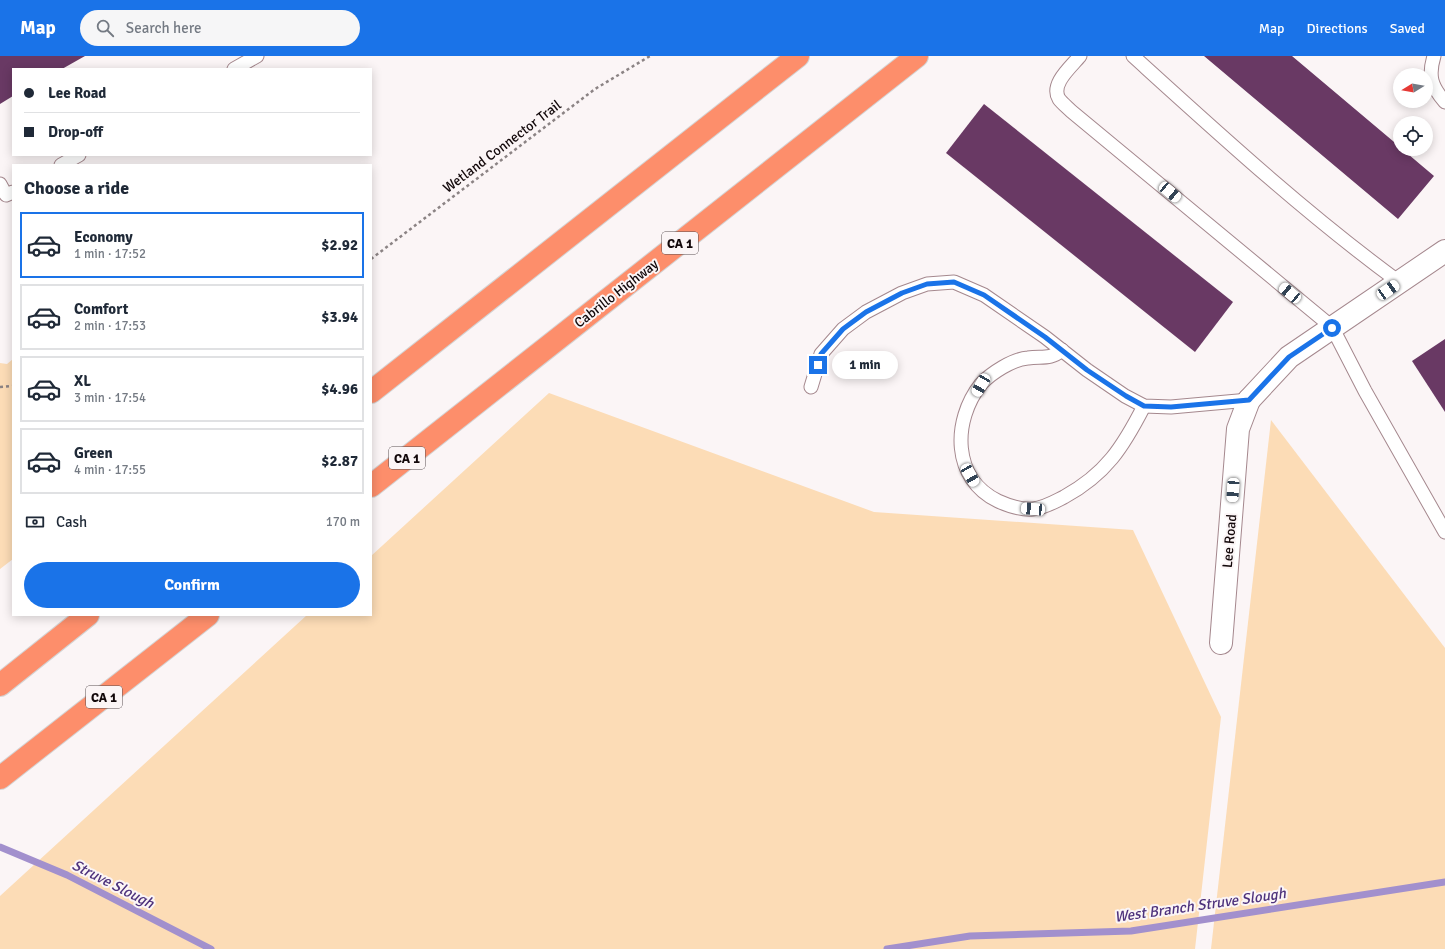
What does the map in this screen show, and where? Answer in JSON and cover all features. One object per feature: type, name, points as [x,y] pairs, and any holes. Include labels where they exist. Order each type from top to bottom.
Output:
[{"type":"highway","points":[[373,390],[798,56]]},
{"type":"highway","name":"Cabrillo Highway","points":[[372,485],[917,56]]},
{"type":"highway","points":[[0,685],[87,616]]},
{"type":"highway","name":"CA 1","points":[[0,778],[207,616]]},
{"type":"street","name":"Lee Road","points":[[1221,643],[1238,429],[1249,400],[1289,357],[1445,251]]},
{"type":"lane","points":[[236,68],[257,56]]},
{"type":"lane","points":[[1080,56],[1057,85],[1059,99],[1332,328],[1365,391],[1445,532]]},
{"type":"lane","points":[[1133,56],[1273,181],[1349,246],[1399,282]]},
{"type":"lane","points":[[1434,56],[1430,70],[1430,77],[1440,96],[1445,102]]},
{"type":"lane","points":[[63,164],[77,156]]},
{"type":"lane","points":[[0,184],[6,195],[12,192]]},
{"type":"lane","points":[[810,387],[821,354],[843,329],[866,312],[902,293],[927,284],[954,282],[984,295],[1062,350],[1087,370],[1144,406],[1171,407],[1249,400]]},
{"type":"lane","points":[[1062,350],[1055,356],[1027,358],[993,372],[981,385],[968,407],[961,432],[965,468],[974,482],[989,497],[1011,507],[1033,509],[1049,505],[1073,492],[1100,473],[1114,459],[1130,435],[1144,406]]},
{"type":"path","name":"Wetland Connector Trail","points":[[372,258],[595,89],[650,56]]},
{"type":"path","points":[[0,387],[12,386]]},
{"type":"shaded area","points":[[12,360],[12,560],[0,569],[0,363],[7,364]]},
{"type":"shaded area","name":"West Branch Struve Slough","points":[[549,393],[874,512],[1133,530],[1221,717],[1195,949],[0,949],[0,896],[306,616],[372,616],[372,555]]},
{"type":"shaded area","points":[[1271,420],[1445,648],[1445,949],[1211,949]]},
{"type":"building","points":[[0,56],[85,56],[64,68],[12,68],[12,97],[0,104]]},
{"type":"building","points":[[1204,56],[1292,56],[1393,141],[1393,156],[1410,156],[1434,176],[1398,219]]},
{"type":"building","points":[[984,104],[1233,302],[1195,352],[946,153]]},
{"type":"building","points":[[1445,339],[1445,412],[1412,361]]},
{"type":"waterway","name":"Struve Slough","points":[[0,847],[67,875],[211,949]]},
{"type":"waterway","name":"West Branch Struve Slough","points":[[887,949],[970,936],[1131,931],[1445,882]]},
{"type":"route","points":[[818,365],[821,354],[843,329],[866,312],[902,293],[927,284],[954,282],[984,295],[1045,337],[1087,370],[1144,406],[1171,407],[1249,400],[1289,357],[1332,328]]}]
